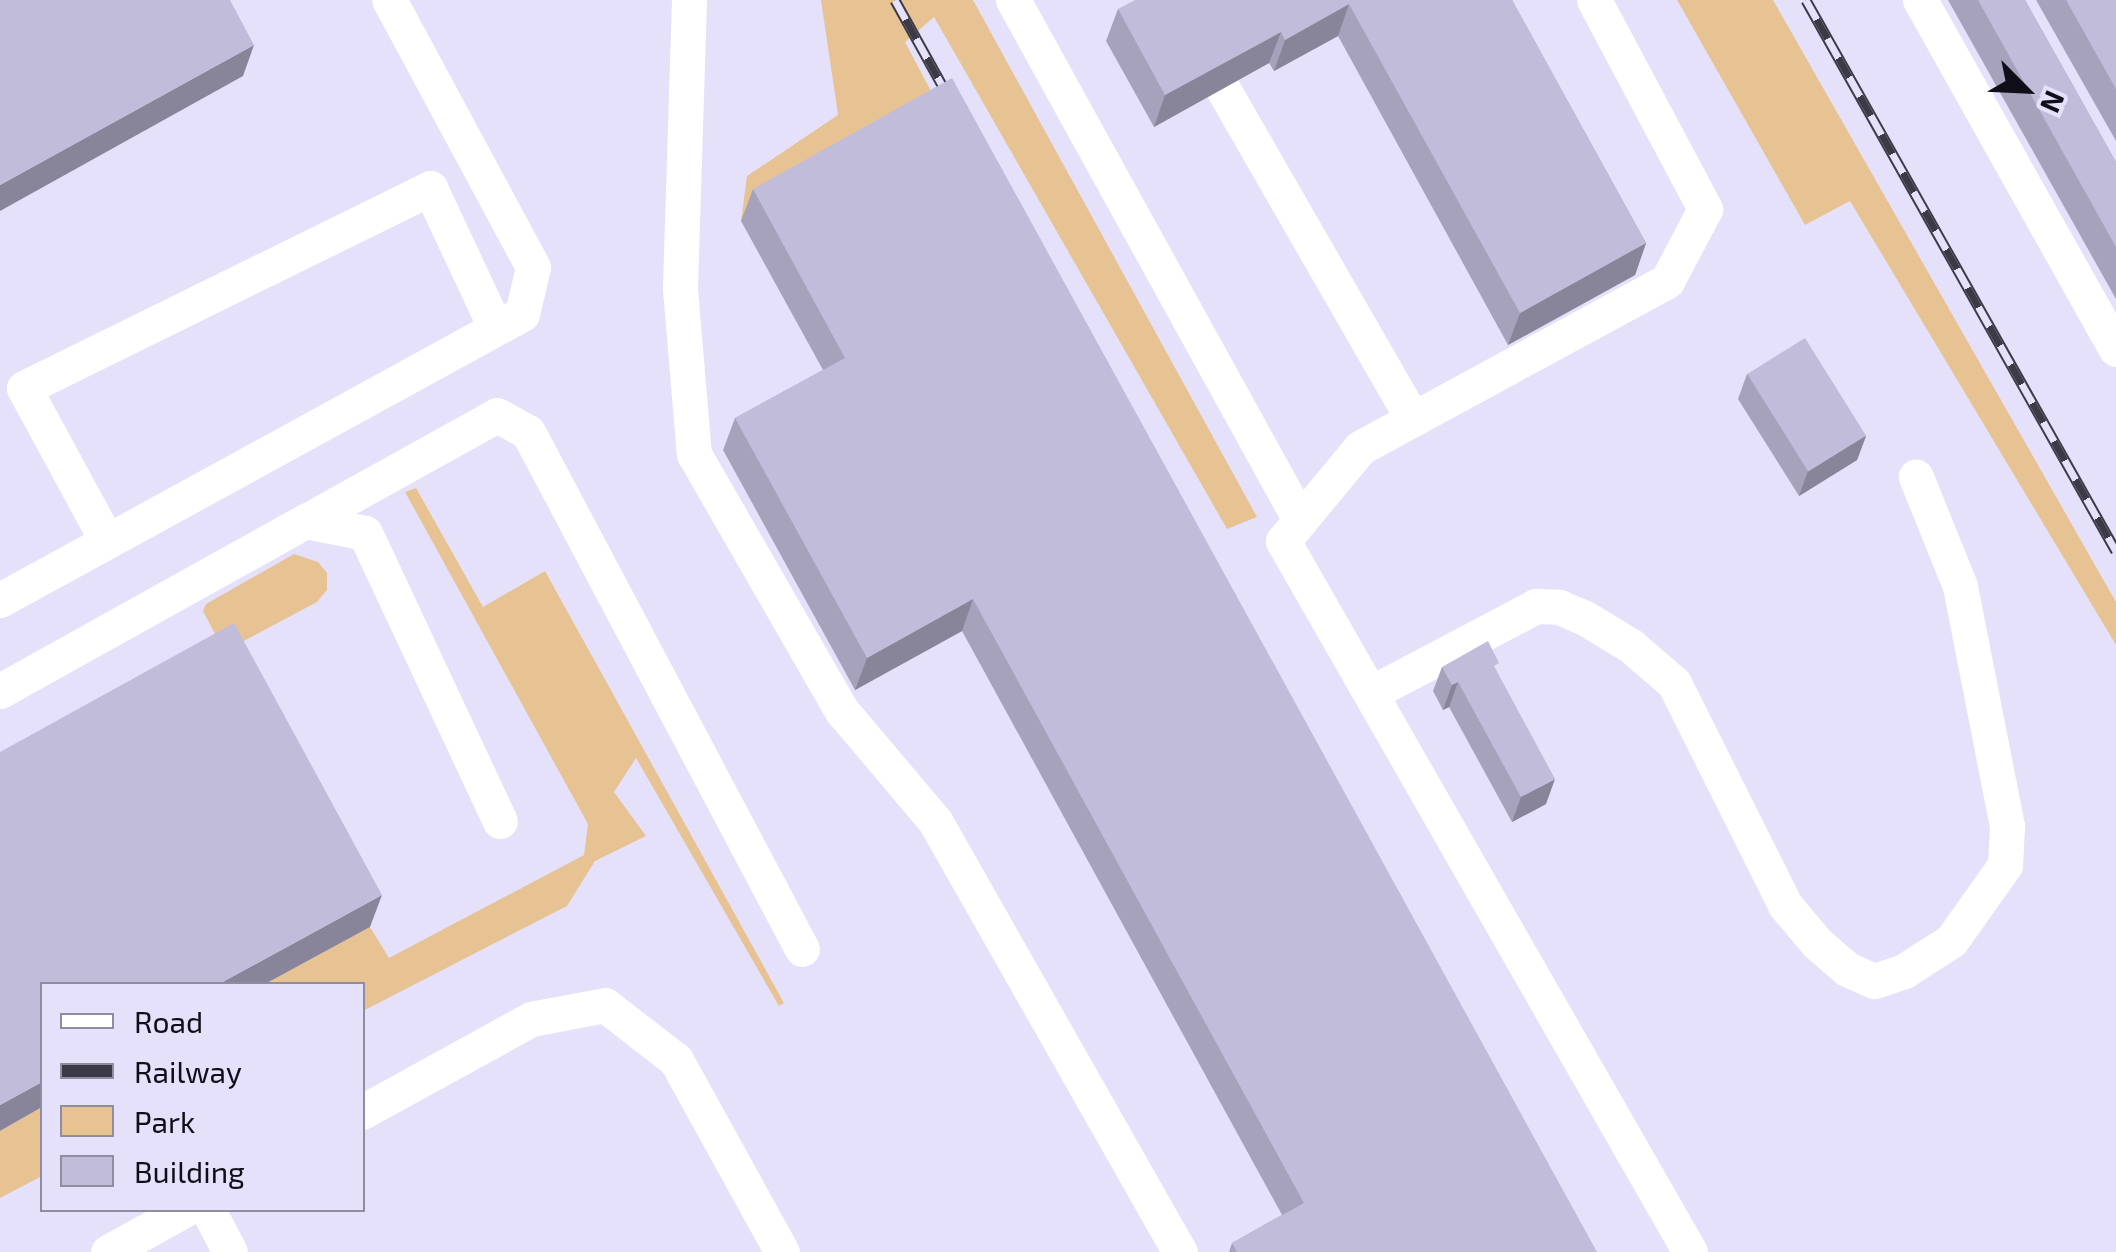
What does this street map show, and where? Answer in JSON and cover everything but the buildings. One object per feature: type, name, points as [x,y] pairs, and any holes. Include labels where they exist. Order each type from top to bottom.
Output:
[{"type":"lane","points":[[0,600],[522,314],[534,266],[389,0]]},
{"type":"lane","points":[[688,0],[680,289],[694,454],[842,711],[935,821],[1180,1252]]},
{"type":"lane","points":[[1013,0],[1300,520]]},
{"type":"lane","points":[[1594,0],[1705,209],[1667,280],[1360,448],[1283,541],[1690,1252]]},
{"type":"lane","points":[[1920,0],[2116,349]]},
{"type":"lane","points":[[1223,88],[1413,419]]},
{"type":"lane","points":[[107,541],[24,388],[430,188],[494,327]]},
{"type":"lane","points":[[0,692],[497,414],[528,432],[802,949]]},
{"type":"lane","points":[[1371,693],[1536,606],[1559,607],[1585,618],[1631,646],[1674,684],[1785,905],[1817,943],[1846,968],[1874,981],[1904,971],[1951,941],[2005,865],[2007,826],[1960,586],[1916,477]]},
{"type":"lane","points":[[306,521],[365,533],[500,822]]},
{"type":"lane","points":[[365,1110],[531,1019],[605,1005],[676,1060],[782,1252]]},
{"type":"lane","points":[[108,1252],[180,1212]]},
{"type":"lane","points":[[209,1212],[230,1252]]},
{"type":"green space","points":[[821,0],[973,0],[1257,517],[1227,529],[934,17],[905,42],[941,110],[741,221],[747,176],[838,115]]},
{"type":"green space","points":[[1677,0],[1773,0],[2116,602],[2116,645],[1850,201],[1805,225]]},
{"type":"green space","points":[[416,488],[483,607],[545,571],[784,1003],[779,1006],[636,758],[614,792],[646,836],[595,861],[567,906],[365,1010],[365,982],[269,982],[370,927],[389,958],[584,855],[588,824],[405,492]]},
{"type":"green space","points":[[294,554],[318,562],[327,573],[327,590],[317,602],[242,642],[216,636],[203,611],[206,604]]},
{"type":"green space","points":[[40,1108],[40,1177],[0,1198],[0,1131]]},
{"type":"railway","points":[[895,0],[956,110]]},
{"type":"railway","points":[[1806,0],[2116,551]]}]
